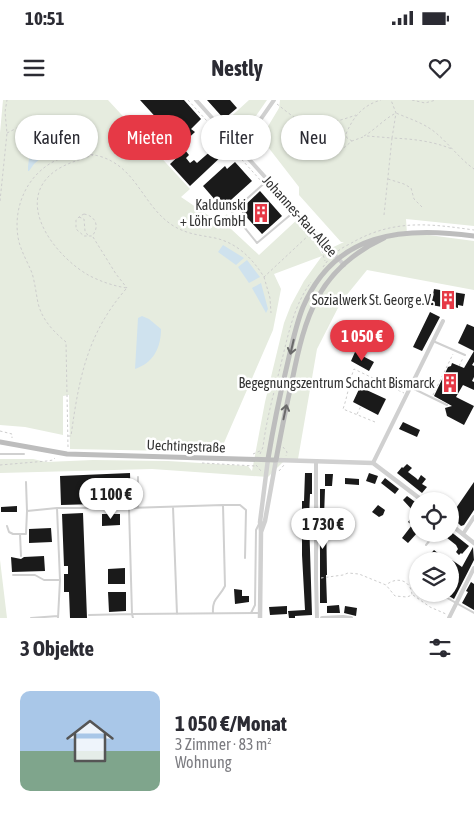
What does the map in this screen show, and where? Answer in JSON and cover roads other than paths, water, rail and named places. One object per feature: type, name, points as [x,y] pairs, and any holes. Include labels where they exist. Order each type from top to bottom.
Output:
[{"type":"main road","points":[[268,459],[281,394],[300,316],[314,287],[330,268],[349,251],[368,241],[410,232],[474,236]]},
{"type":"main road","points":[[276,460],[299,345],[307,318],[321,292],[344,265],[369,245],[384,238]]},
{"type":"main road","name":"Uechtingstraße","points":[[0,442],[20,444],[56,453],[276,460]]},
{"type":"street","name":"Johannes-Rau-Allee","points":[[196,100],[209,115]]},
{"type":"street","points":[[264,115],[274,101]]},
{"type":"street","name":"Johannes-Rau-Allee","points":[[250,160],[344,265]]},
{"type":"street","points":[[411,492],[373,463],[410,387],[422,368],[443,321]]},
{"type":"street","points":[[260,615],[260,522],[268,459]]},
{"type":"street","points":[[261,532],[265,522],[276,460]]},
{"type":"street","name":"Uechtingstraße","points":[[276,460],[373,463]]},
{"type":"street","points":[[316,461],[317,618]]},
{"type":"street","points":[[463,534],[474,517]]},
{"type":"street","points":[[459,531],[474,543]]},
{"type":"street","points":[[449,617],[474,568]]},
{"type":"street","points":[[322,618],[351,618]]},
{"type":"lane","points":[[268,180],[232,212],[257,243],[296,210]]},
{"type":"lane","points":[[434,341],[465,355]]},
{"type":"lane","points":[[410,387],[447,406]]},
{"type":"lane","points":[[0,454],[24,454]]},
{"type":"lane","points":[[138,477],[138,508]]},
{"type":"lane","points":[[7,526],[9,532],[13,534],[26,534],[26,482]]},
{"type":"lane","points":[[213,613],[215,599],[225,586],[222,505]]},
{"type":"lane","points":[[27,511],[57,508],[240,505],[246,510],[245,558]]},
{"type":"lane","points":[[173,507],[177,614]]},
{"type":"lane","points":[[31,618],[58,617],[60,580],[57,508]]},
{"type":"lane","points":[[129,508],[132,618]]},
{"type":"lane","points":[[251,613],[255,605],[256,530],[260,522]]},
{"type":"lane","points":[[20,534],[21,556]]},
{"type":"lane","points":[[13,575],[35,574],[44,580],[60,580]]},
{"type":"lane","points":[[457,603],[474,613]]},
{"type":"lane","points":[[89,616],[213,613],[251,613],[260,615]]},
{"type":"lane","points":[[246,613],[246,618]]},
{"type":"water","points":[[29,160],[39,160],[29,171]]},
{"type":"water","points":[[223,245],[244,258],[236,265],[218,252]]},
{"type":"water","points":[[247,260],[260,277],[249,283],[238,267]]},
{"type":"water","points":[[261,283],[268,309],[266,313],[252,288]]},
{"type":"water","points":[[142,316],[161,329],[161,336],[155,354],[147,363],[135,369],[138,318]]},
{"type":"place","name":"Kaldunski + Löhr GmbH","points":[[261,213]]},
{"type":"place","name":"Sozialwerk St. Georg e.V.","points":[[448,300]]},
{"type":"place","name":"Begegnungszentrum Schacht Bismarck","points":[[450,383]]}]
